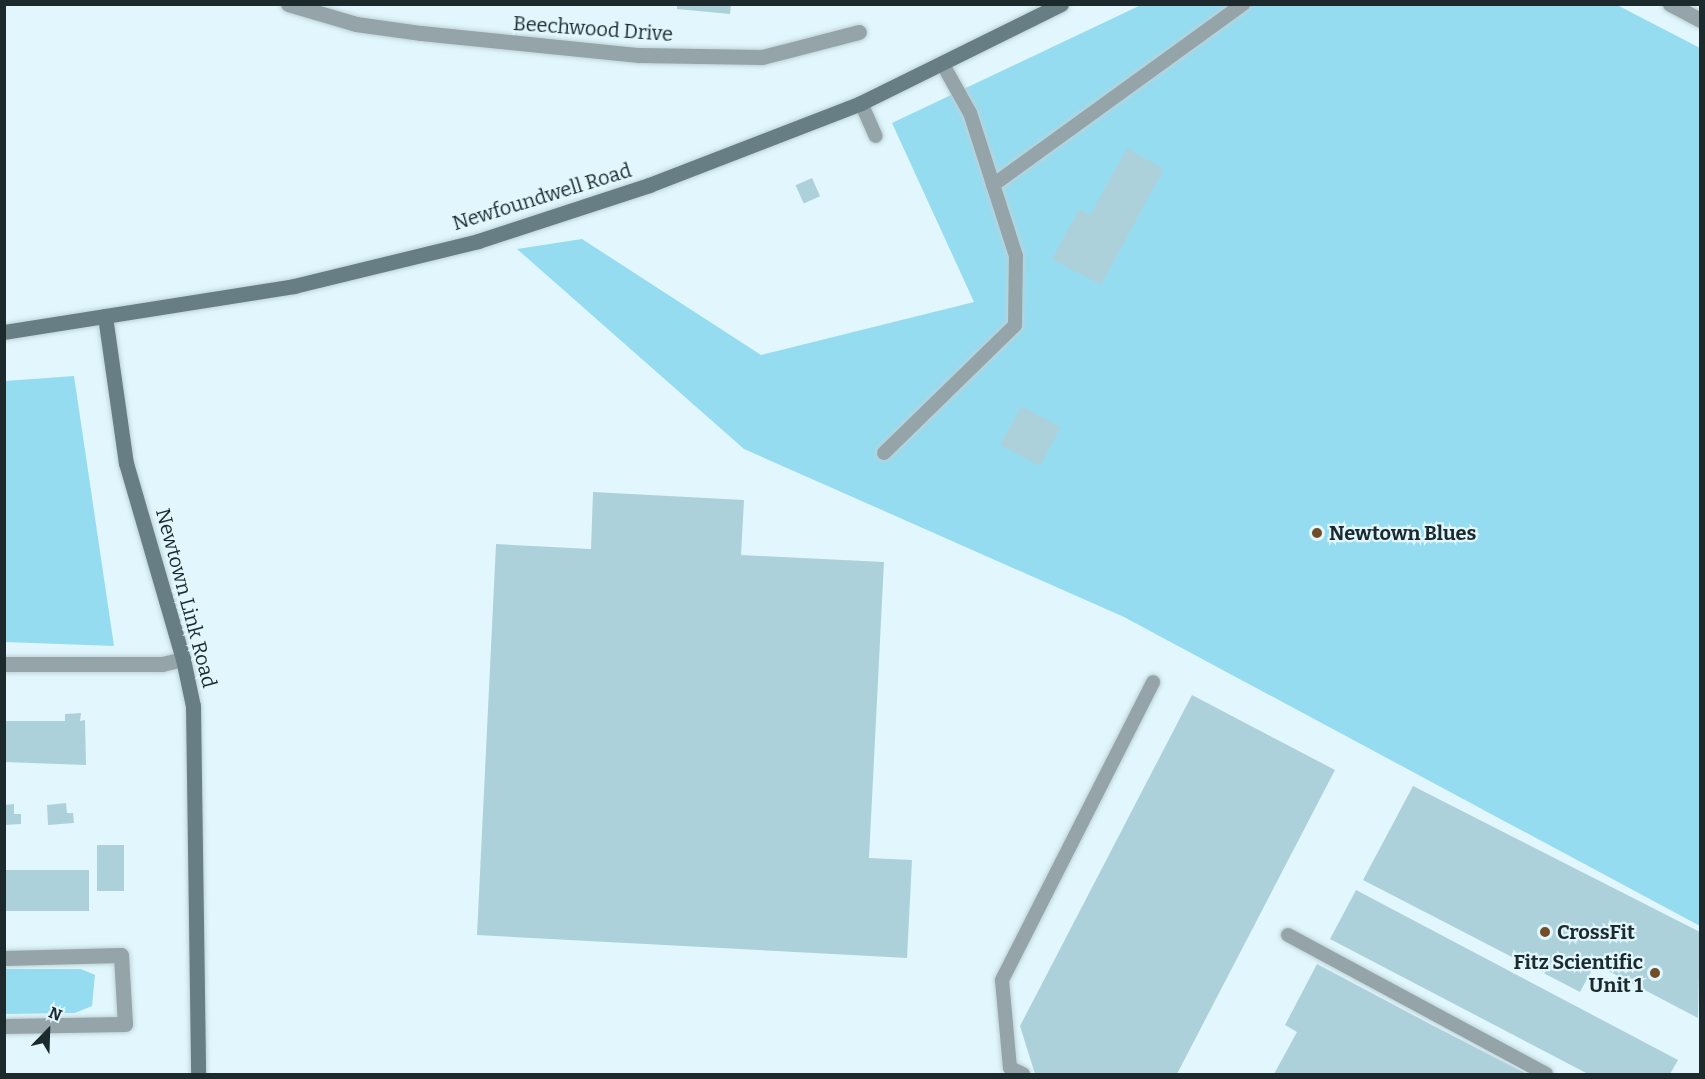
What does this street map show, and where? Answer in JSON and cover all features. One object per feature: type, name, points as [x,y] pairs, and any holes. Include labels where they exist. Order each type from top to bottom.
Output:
[{"type":"main road","name":"Newfoundwell Road","points":[[4,332],[294,286],[478,241],[649,185],[861,103],[1061,4]]},
{"type":"main road","name":"Newtown Link Road","points":[[105,316],[126,463],[183,659],[193,706],[198,1074]]},
{"type":"street","name":"Beechwood Drive","points":[[288,4],[356,24],[421,33],[639,55],[762,57],[859,32]]},
{"type":"street","points":[[1670,4],[1701,20]]},
{"type":"street","points":[[4,664],[162,664],[183,659]]},
{"type":"street","points":[[4,958],[122,955],[125,1024],[4,1026]]},
{"type":"lane","points":[[993,184],[1243,4]]},
{"type":"lane","points":[[884,453],[1015,325],[1016,256],[970,113],[942,63]]},
{"type":"lane","points":[[861,103],[876,136]]},
{"type":"lane","points":[[1023,1074],[1010,1068],[1002,980],[1153,682]]},
{"type":"lane","points":[[1288,935],[1546,1074]]},
{"type":"shaded area","name":"Newtown Blues","points":[[1141,5],[1617,5],[1700,48],[1700,926],[1124,617],[744,449],[517,249],[582,239],[761,355],[974,302],[892,123]]},
{"type":"shaded area","points":[[74,376],[114,646],[5,642],[5,381]]},
{"type":"shaded area","points":[[5,969],[81,969],[95,975],[92,1006],[75,1013],[5,1014]]},
{"type":"building","points":[[677,4],[731,4],[730,14],[677,9]]},
{"type":"building","points":[[1127,148],[1164,169],[1101,285],[1052,259],[1079,209],[1090,215]]},
{"type":"building","points":[[812,178],[820,196],[804,204],[796,185]]},
{"type":"building","points":[[1021,406],[1061,427],[1040,466],[1000,445]]},
{"type":"building","points":[[593,492],[744,500],[741,555],[884,562],[869,858],[912,860],[907,958],[477,935],[496,544],[591,549]]},
{"type":"building","points":[[1192,695],[1335,770],[1177,1074],[1035,1074],[1020,1026]]},
{"type":"building","points":[[81,713],[80,721],[85,720],[86,765],[4,762],[4,721],[65,721],[65,714]]},
{"type":"building","points":[[1413,786],[1700,932],[1698,1018],[1595,964],[1580,992],[1363,880]]},
{"type":"building","points":[[66,803],[67,813],[73,813],[74,823],[48,825],[47,805]]},
{"type":"building","points":[[14,804],[14,814],[21,814],[21,824],[4,825],[4,805]]},
{"type":"building","points":[[97,845],[124,845],[124,891],[97,891]]},
{"type":"building","points":[[4,870],[89,870],[89,911],[4,911]]},
{"type":"building","points":[[1356,890],[1678,1060],[1670,1074],[1588,1074],[1330,939]]},
{"type":"building","points":[[1317,964],[1527,1074],[1274,1074],[1297,1032],[1285,1025]]},
{"type":"place","name":"Newtown Blues","points":[[1317,533]]},
{"type":"place","name":"CrossFit","points":[[1545,932]]},
{"type":"place","name":"Fitz Scientific Unit 1","points":[[1655,973]]}]
